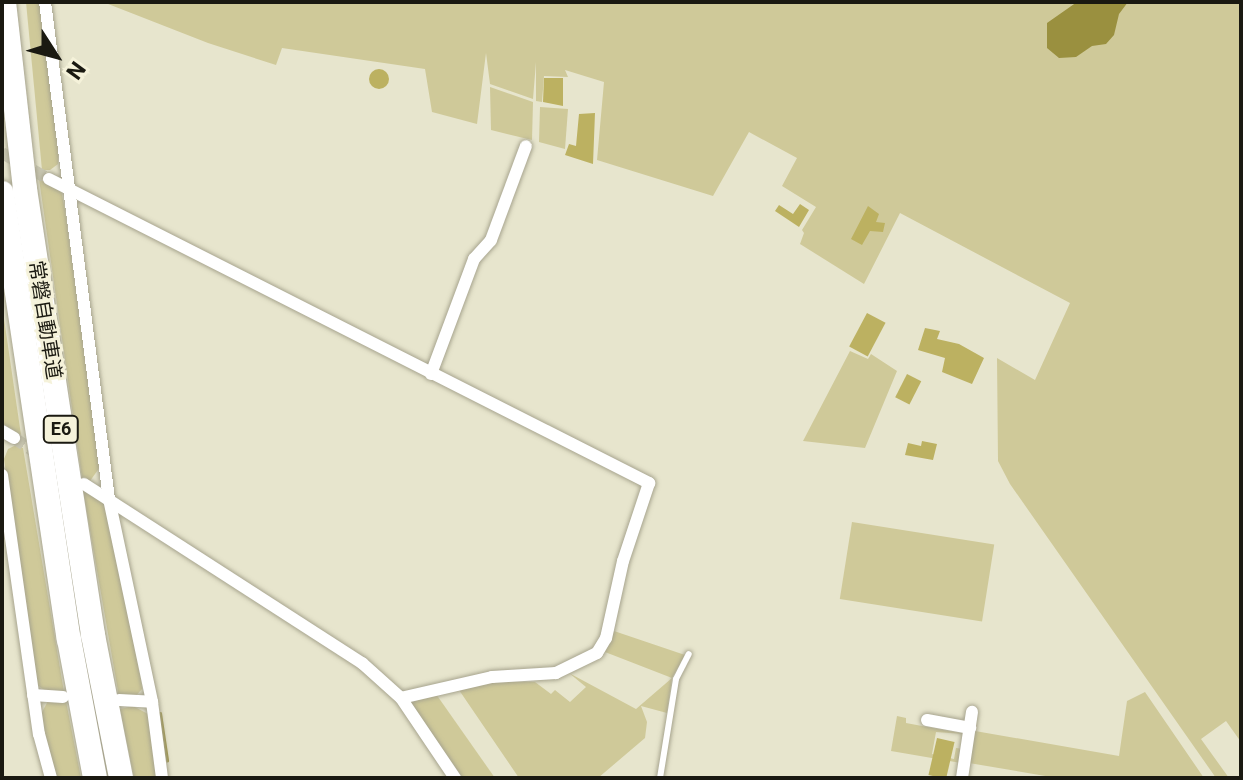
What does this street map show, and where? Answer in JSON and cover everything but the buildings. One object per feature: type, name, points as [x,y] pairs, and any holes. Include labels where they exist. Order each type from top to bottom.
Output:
[{"type":"highway","name":"常磐自動車道","points":[[4,2],[12,78],[81,557],[121,778]]},
{"type":"highway","points":[[12,2],[12,78]]},
{"type":"highway","name":"常磐自動車道","points":[[2,193],[64,608],[95,778]]},
{"type":"street","points":[[45,2],[109,499],[152,702],[162,778]]},
{"type":"street","points":[[431,374],[474,259],[491,240],[526,146]]},
{"type":"street","points":[[49,179],[649,483],[623,561],[606,638],[597,653],[556,673],[492,677],[401,698]]},
{"type":"street","points":[[2,475],[33,695],[51,778]]},
{"type":"street","points":[[84,484],[292,615],[362,663],[401,698],[455,778]]},
{"type":"street","points":[[33,695],[63,697]]},
{"type":"street","points":[[119,700],[152,702]]},
{"type":"street","points":[[962,778],[972,712]]},
{"type":"street","points":[[927,720],[970,728]]},
{"type":"lane","points":[[660,778],[676,679],[689,654]]},
{"type":"shaded area","points":[[26,2],[42,2],[58,143],[58,164],[50,170],[42,170]]},
{"type":"shaded area","points":[[103,2],[1241,2],[1241,742],[1226,721],[1201,739],[1229,778],[1216,778],[1010,484],[998,461],[997,358],[1035,380],[1070,303],[900,213],[864,284],[800,244],[804,233],[802,230],[816,207],[782,186],[797,158],[749,132],[713,196],[597,160],[604,82],[565,70],[568,77],[544,76],[542,102],[536,101],[536,62],[533,99],[490,84],[486,53],[477,124],[432,112],[425,69],[282,48],[276,65],[208,43]]},
{"type":"shaded area","points":[[1077,2],[1128,2],[1119,14],[1114,35],[1106,44],[1092,46],[1076,57],[1059,58],[1047,48],[1047,23]]},
{"type":"shaded area","points":[[490,87],[533,102],[532,140],[491,130]]},
{"type":"shaded area","points":[[540,107],[568,109],[565,149],[539,142]]},
{"type":"shaded area","points":[[39,179],[61,190],[65,210],[100,467],[90,481],[82,478]]},
{"type":"shaded area","points":[[2,305],[21,435],[2,423]]},
{"type":"shaded area","points":[[850,351],[868,359],[871,354],[897,371],[865,448],[803,441]]},
{"type":"shaded area","points":[[16,445],[23,448],[64,692],[47,692],[36,684],[4,459],[8,449]]},
{"type":"shaded area","points":[[83,490],[106,504],[141,680],[142,689],[134,698],[119,697]]},
{"type":"shaded area","points":[[852,522],[994,545],[982,622],[840,599]]},
{"type":"shaded area","points":[[614,631],[685,655],[672,678],[605,652]]},
{"type":"shaded area","points":[[569,673],[636,709],[672,678],[667,713],[641,706],[647,722],[645,738],[598,778],[519,778],[459,690],[491,682],[535,682],[551,694],[555,690],[570,702],[586,687]]},
{"type":"shaded area","points":[[1145,692],[1204,778],[1057,778],[969,763],[975,731],[1119,756],[1127,701]]},
{"type":"shaded area","points":[[436,694],[495,778],[463,778],[410,703]]},
{"type":"shaded area","points":[[48,701],[66,701],[81,778],[57,778],[43,732],[41,714]]},
{"type":"shaded area","points":[[133,706],[148,714],[157,778],[134,778],[120,709]]},
{"type":"shaded area","points":[[897,716],[906,718],[906,723],[965,734],[936,732],[932,754],[954,759],[956,748],[964,749],[961,763],[891,751]]},
{"type":"waterway","points":[[160,713],[167,760]]},
{"type":"tunnel","points":[[2,153],[49,179]]},
{"type":"tunnel","points":[[14,438],[41,456]]}]
